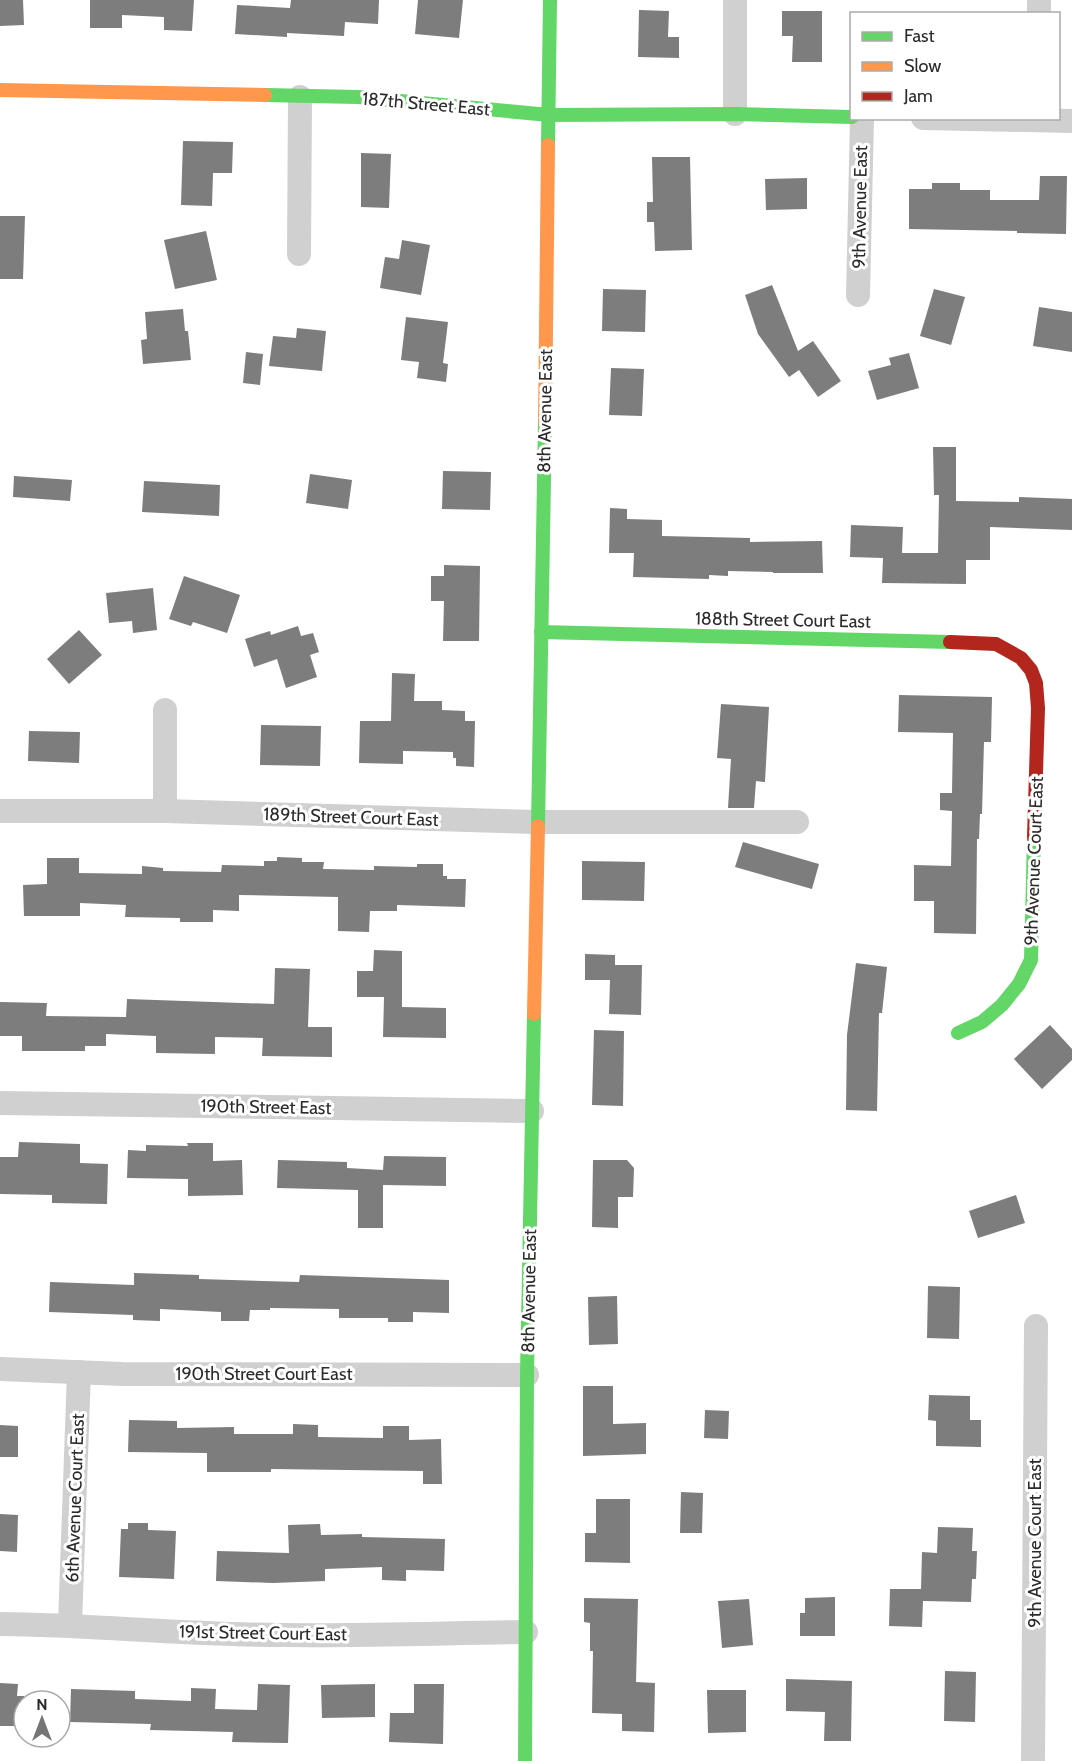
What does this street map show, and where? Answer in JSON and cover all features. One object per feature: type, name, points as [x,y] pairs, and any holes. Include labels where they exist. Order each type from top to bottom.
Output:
[{"type":"street","name":"8th Avenue East","points":[[525,1761],[527,1375],[550,0]]},
{"type":"street","points":[[735,0],[735,114]]},
{"type":"street","name":"187th Street East","points":[[0,90],[401,100],[549,115],[735,114],[850,117]]},
{"type":"street","points":[[299,254],[300,97]]},
{"type":"street","name":"9th Avenue East","points":[[858,296],[862,120]]},
{"type":"street","points":[[1036,120],[1072,121]]},
{"type":"street","name":"188th Street Court East","points":[[541,632],[975,642],[996,644],[1021,658]]},
{"type":"street","name":"9th Avenue Court East","points":[[958,1033],[974,1028],[1011,997],[1023,980],[1031,960],[1038,708],[1036,683],[1031,670],[1021,658]]},
{"type":"street","points":[[165,710],[165,812]]},
{"type":"street","name":"189th Street Court East","points":[[0,811],[165,812],[537,822]]},
{"type":"street","points":[[537,822],[797,822]]},
{"type":"street","name":"190th Street East","points":[[0,1102],[532,1111]]},
{"type":"street","name":"9th Avenue Court East","points":[[1033,1761],[1036,1326]]},
{"type":"street","name":"190th Street Court East","points":[[0,1369],[122,1374],[527,1375]]},
{"type":"street","name":"6th Avenue Court East","points":[[70,1624],[79,1372]]},
{"type":"street","name":"191st Street Court East","points":[[0,1624],[70,1624],[155,1631],[283,1635],[526,1632]]},
{"type":"building","points":[[0,0],[23,0],[24,25],[0,26]]},
{"type":"building","points":[[90,0],[194,0],[192,31],[164,30],[164,17],[122,15],[122,28],[90,28]]},
{"type":"building","points":[[291,0],[379,0],[378,24],[345,22],[344,36],[287,33],[287,37],[235,34],[237,5],[290,8]]},
{"type":"building","points":[[418,0],[463,0],[459,38],[415,34]]},
{"type":"building","points":[[639,10],[669,11],[668,37],[679,37],[679,58],[638,57]]},
{"type":"building","points":[[782,11],[822,11],[822,62],[792,62],[793,36],[782,36]]},
{"type":"building","points":[[183,141],[233,142],[232,173],[213,173],[212,206],[181,205]]},
{"type":"building","points":[[361,153],[391,154],[389,208],[361,207]]},
{"type":"building","points":[[652,157],[690,157],[692,250],[655,251],[654,222],[647,222],[647,202],[653,202]]},
{"type":"building","points":[[1040,176],[1067,176],[1066,234],[909,229],[909,189],[932,189],[932,183],[960,183],[960,190],[990,190],[990,200],[1039,200]]},
{"type":"building","points":[[807,178],[807,209],[766,210],[765,179]]},
{"type":"building","points":[[0,216],[25,216],[23,279],[0,279]]},
{"type":"building","points":[[206,231],[217,280],[175,289],[164,240]]},
{"type":"building","points":[[402,240],[430,245],[421,295],[380,288],[385,257],[399,259]]},
{"type":"building","points":[[772,285],[798,351],[813,341],[841,381],[818,397],[799,370],[789,377],[758,334],[745,295]]},
{"type":"building","points":[[603,289],[646,290],[645,332],[602,331]]},
{"type":"building","points":[[934,289],[965,297],[951,345],[920,336]]},
{"type":"building","points":[[1039,307],[1072,312],[1072,352],[1033,346]]},
{"type":"building","points":[[183,309],[191,360],[143,364],[141,340],[147,339],[145,312]]},
{"type":"building","points":[[406,317],[448,322],[443,363],[448,364],[446,382],[417,378],[419,362],[401,360]]},
{"type":"building","points":[[297,328],[326,331],[322,371],[269,366],[273,336],[296,338]]},
{"type":"building","points":[[246,352],[263,354],[260,385],[243,383]]},
{"type":"building","points":[[909,353],[919,388],[877,400],[868,371],[891,365],[889,358]]},
{"type":"building","points":[[611,368],[644,369],[642,416],[609,415]]},
{"type":"building","points":[[933,447],[956,447],[956,501],[1019,502],[1019,497],[1072,499],[1072,530],[990,527],[990,560],[966,560],[966,584],[882,583],[883,558],[850,557],[851,525],[903,527],[902,553],[938,553],[939,495],[934,495]]},
{"type":"building","points":[[443,471],[491,472],[490,510],[442,509]]},
{"type":"building","points":[[310,474],[352,480],[348,509],[306,503]]},
{"type":"building","points":[[14,476],[72,480],[70,501],[13,497]]},
{"type":"building","points":[[144,481],[220,485],[219,516],[142,512]]},
{"type":"building","points":[[610,508],[627,509],[627,519],[662,520],[662,536],[750,538],[750,542],[822,541],[823,573],[728,571],[728,576],[709,575],[709,579],[633,577],[634,553],[609,553]]},
{"type":"building","points":[[444,565],[480,566],[479,641],[443,641],[444,601],[431,601],[431,576],[444,576]]},
{"type":"building","points":[[184,576],[240,595],[227,633],[193,622],[191,626],[169,619]]},
{"type":"building","points":[[153,588],[157,630],[133,633],[132,621],[109,623],[106,593]]},
{"type":"building","points":[[298,626],[301,636],[313,633],[319,652],[310,655],[317,677],[286,688],[277,659],[254,667],[245,639],[270,631],[271,635]]},
{"type":"building","points":[[79,630],[102,655],[69,684],[47,659]]},
{"type":"building","points":[[392,673],[415,674],[414,701],[442,701],[442,710],[465,711],[465,721],[475,721],[474,767],[456,766],[453,752],[403,751],[403,764],[359,763],[360,721],[391,721]]},
{"type":"building","points":[[899,695],[992,697],[991,742],[984,742],[982,814],[980,814],[979,839],[977,839],[976,934],[934,933],[934,901],[914,901],[914,865],[951,866],[952,811],[940,810],[940,793],[952,793],[953,733],[898,732]]},
{"type":"building","points":[[721,704],[769,707],[765,782],[756,781],[754,808],[728,808],[731,759],[717,758]]},
{"type":"building","points":[[261,725],[321,726],[320,766],[260,765]]},
{"type":"building","points":[[29,731],[80,732],[79,763],[28,761]]},
{"type":"building","points":[[743,842],[819,864],[812,889],[735,867]]},
{"type":"building","points":[[277,857],[302,858],[302,862],[324,862],[323,869],[374,870],[374,866],[417,867],[417,864],[443,864],[443,876],[447,876],[447,879],[466,879],[465,907],[397,905],[397,911],[370,911],[369,932],[338,931],[338,897],[239,895],[239,911],[213,910],[213,922],[180,922],[180,918],[125,917],[126,905],[80,903],[80,916],[24,916],[23,885],[47,884],[47,858],[79,858],[79,873],[142,874],[142,866],[163,868],[163,871],[221,872],[222,865],[264,866],[264,861],[277,861]]},
{"type":"building","points":[[582,861],[645,862],[644,901],[582,900]]},
{"type":"building","points":[[374,950],[402,951],[402,1007],[446,1008],[446,1038],[383,1037],[384,997],[357,997],[357,971],[373,971]]},
{"type":"building","points":[[585,954],[615,955],[615,965],[642,965],[641,1015],[609,1014],[610,980],[585,980]]},
{"type":"building","points":[[856,963],[887,967],[882,1013],[879,1013],[877,1111],[846,1110],[847,1035]]},
{"type":"building","points":[[275,968],[310,969],[308,1027],[332,1027],[332,1057],[262,1056],[263,1038],[215,1037],[215,1054],[156,1053],[156,1036],[106,1034],[106,1046],[85,1046],[85,1051],[22,1051],[22,1036],[0,1036],[0,1002],[47,1003],[46,1016],[126,1017],[127,999],[274,1004]]},
{"type":"building","points":[[1050,1025],[1072,1049],[1072,1060],[1042,1089],[1014,1059]]},
{"type":"building","points":[[594,1030],[624,1031],[623,1106],[592,1105]]},
{"type":"building","points":[[19,1142],[80,1144],[80,1163],[108,1164],[107,1204],[52,1203],[52,1195],[0,1194],[0,1157],[18,1157]]},
{"type":"building","points":[[187,1143],[213,1143],[213,1161],[242,1160],[243,1195],[188,1196],[188,1179],[127,1178],[128,1150],[146,1151],[146,1145],[188,1146]]},
{"type":"building","points":[[384,1156],[446,1157],[446,1186],[383,1185],[383,1228],[358,1228],[358,1190],[277,1188],[278,1160],[347,1162],[347,1168],[383,1170]]},
{"type":"building","points":[[593,1160],[627,1160],[634,1168],[633,1197],[618,1197],[618,1228],[592,1227]]},
{"type":"building","points":[[1016,1195],[1025,1223],[978,1238],[969,1211]]},
{"type":"building","points":[[134,1273],[199,1275],[199,1279],[299,1282],[300,1275],[449,1280],[449,1313],[413,1312],[413,1322],[388,1322],[388,1318],[339,1318],[339,1309],[250,1310],[249,1321],[221,1321],[221,1312],[160,1309],[160,1321],[133,1320],[133,1315],[49,1312],[50,1282],[134,1285]]},
{"type":"building","points":[[928,1286],[960,1287],[959,1339],[927,1338]]},
{"type":"building","points":[[617,1296],[618,1344],[589,1345],[588,1297]]},
{"type":"building","points":[[583,1386],[613,1386],[613,1424],[646,1423],[646,1454],[583,1456]]},
{"type":"building","points":[[929,1395],[970,1396],[970,1420],[981,1420],[981,1447],[936,1446],[936,1421],[928,1420]]},
{"type":"building","points":[[705,1410],[729,1411],[728,1439],[704,1438]]},
{"type":"building","points":[[129,1420],[177,1421],[177,1428],[234,1427],[234,1434],[293,1434],[293,1424],[318,1425],[318,1437],[383,1438],[383,1426],[409,1426],[409,1440],[441,1439],[442,1484],[423,1484],[423,1471],[271,1469],[271,1472],[207,1472],[207,1453],[128,1452]]},
{"type":"building","points":[[0,1425],[18,1426],[18,1457],[0,1457]]},
{"type":"building","points":[[681,1492],[703,1493],[702,1533],[680,1533]]},
{"type":"building","points":[[596,1499],[630,1499],[630,1563],[585,1562],[585,1533],[596,1533]]},
{"type":"building","points":[[0,1514],[18,1515],[17,1552],[0,1551]]},
{"type":"building","points":[[128,1523],[148,1523],[148,1530],[176,1531],[174,1579],[119,1577],[121,1529],[128,1529]]},
{"type":"building","points":[[320,1524],[321,1535],[362,1534],[362,1537],[445,1539],[444,1571],[406,1570],[406,1581],[382,1580],[382,1567],[325,1569],[325,1581],[273,1583],[216,1581],[217,1551],[289,1553],[288,1525]]},
{"type":"building","points":[[938,1527],[973,1528],[972,1551],[977,1551],[976,1579],[972,1579],[971,1602],[923,1601],[922,1627],[889,1626],[890,1589],[921,1589],[922,1552],[937,1553]]},
{"type":"building","points":[[835,1597],[835,1636],[800,1636],[800,1613],[805,1613],[805,1598]]},
{"type":"building","points":[[584,1598],[638,1599],[636,1682],[655,1683],[654,1732],[622,1731],[622,1714],[592,1713],[593,1651],[590,1651],[590,1623],[584,1622]]},
{"type":"building","points":[[749,1599],[753,1645],[722,1648],[718,1601]]},
{"type":"building","points":[[945,1671],[976,1672],[975,1722],[944,1721]]},
{"type":"building","points":[[786,1679],[852,1681],[851,1741],[824,1741],[825,1712],[786,1711]]},
{"type":"building","points":[[0,1683],[18,1684],[18,1689],[12,1689],[12,1726],[0,1726]]},
{"type":"building","points":[[258,1684],[290,1685],[288,1743],[232,1742],[233,1732],[150,1730],[151,1724],[72,1722],[72,1689],[135,1691],[135,1699],[191,1701],[191,1688],[216,1689],[215,1709],[257,1710]]},
{"type":"building","points":[[375,1684],[375,1717],[322,1718],[321,1685]]},
{"type":"building","points":[[414,1684],[444,1684],[443,1744],[389,1742],[390,1713],[414,1713]]},
{"type":"building","points":[[707,1690],[746,1690],[746,1732],[708,1733]]},
{"type":"traffic: fast","points":[[548,145],[550,0]]},
{"type":"traffic: fast","points":[[265,95],[358,97],[549,115],[735,114],[850,117]]},
{"type":"traffic: fast","points":[[538,826],[545,422]]},
{"type":"traffic: fast","points":[[541,632],[950,642]]},
{"type":"traffic: fast","points":[[958,1033],[982,1022],[1002,1005],[1019,984],[1031,960],[1034,837]]},
{"type":"traffic: fast","points":[[525,1761],[527,1375],[534,1014]]},
{"type":"traffic: slow","points":[[0,90],[265,95]]},
{"type":"traffic: slow","points":[[545,422],[548,145]]},
{"type":"traffic: slow","points":[[534,1014],[538,826]]},
{"type":"traffic: jam","points":[[950,642],[996,644],[1021,658],[1031,670],[1036,683],[1038,708],[1034,837]]}]
